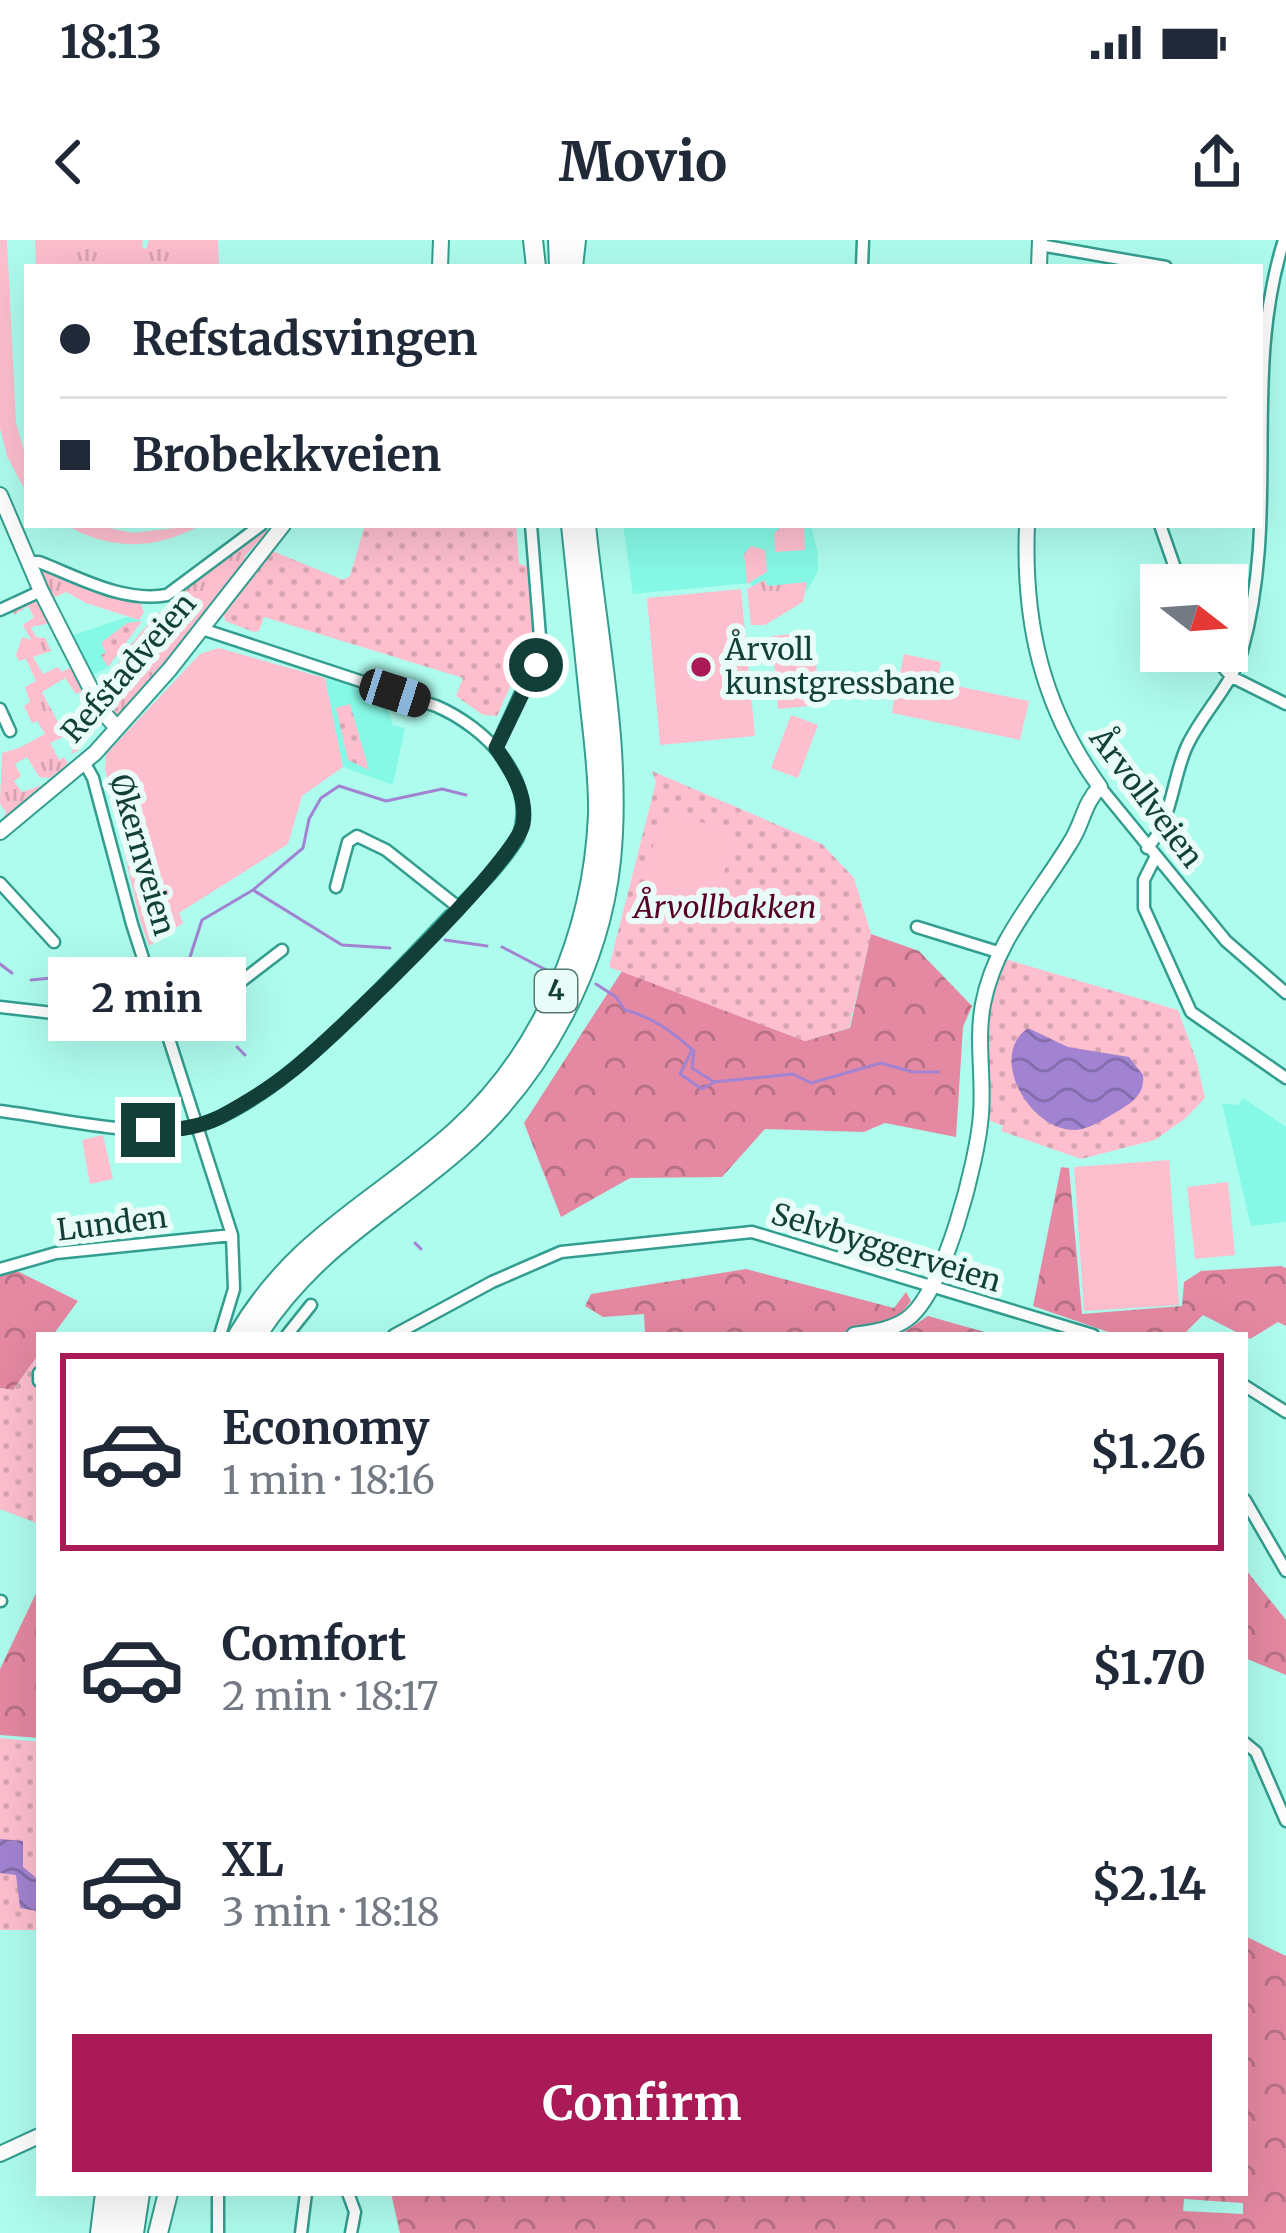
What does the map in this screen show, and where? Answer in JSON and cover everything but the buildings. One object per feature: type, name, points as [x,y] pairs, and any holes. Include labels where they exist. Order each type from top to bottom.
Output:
[{"type":"highway","name":"4","points":[[240,1332],[276,1280],[314,1240],[432,1151],[493,1092],[538,1026],[569,963],[590,890],[598,812],[571,528]]},
{"type":"highway","name":"4","points":[[259,1332],[289,1290],[326,1251],[487,1122],[545,1047],[584,968],[608,880],[613,812],[608,719],[586,528]]},
{"type":"highway","points":[[100,2233],[105,2196]]},
{"type":"highway","points":[[117,2233],[123,2196]]},
{"type":"highway","points":[[134,2233],[140,2196]]},
{"type":"highway","points":[[158,2233],[167,2196]]},
{"type":"street","points":[[1263,331],[1266,285],[1284,240]]},
{"type":"street","points":[[1040,242],[1151,264]]},
{"type":"street","points":[[1263,427],[1263,484]]},
{"type":"street","points":[[0,495],[40,591],[102,711],[117,728]]},
{"type":"street","points":[[28,562],[150,598],[167,595],[257,528]]},
{"type":"street","name":"Refstadveien","points":[[0,832],[117,728],[282,528]]},
{"type":"street","points":[[496,748],[541,649],[530,528]]},
{"type":"street","name":"Årvollveien","points":[[1028,528],[1027,598],[1042,675],[1068,740],[1151,853],[1226,941],[1286,993]]},
{"type":"street","points":[[1161,528],[1173,564]]},
{"type":"street","points":[[1261,528],[1247,629],[1232,676],[1187,745],[1143,885],[1146,917],[1191,1012],[1286,1078]]},
{"type":"street","points":[[0,610],[40,591]]},
{"type":"street","points":[[0,1111],[148,1130],[199,1126],[224,1115],[294,1069],[458,907],[510,850],[523,824],[519,789],[496,748],[465,721],[442,708],[202,629]]},
{"type":"street","points":[[1228,672],[1286,704]]},
{"type":"street","points":[[0,709],[10,731]]},
{"type":"street","name":"Økernveien","points":[[84,762],[93,778],[118,876],[232,1235],[234,1288],[221,1332]]},
{"type":"street","points":[[864,1332],[906,1320],[934,1285],[976,1149],[981,1115],[980,1023],[991,974],[1027,903],[1073,840],[1086,803],[1100,787]]},
{"type":"street","points":[[336,887],[348,842],[356,836],[386,850],[458,907]]},
{"type":"street","points":[[0,884],[54,941]]},
{"type":"street","points":[[917,928],[1000,953]]},
{"type":"street","points":[[170,1032],[281,950]]},
{"type":"street","points":[[0,1007],[124,1022],[161,1012]]},
{"type":"street","name":"Selvbyggerveien","points":[[400,1332],[492,1282],[561,1252],[752,1232],[1083,1332]]},
{"type":"street","name":"Lunden","points":[[0,1269],[56,1253],[232,1235]]},
{"type":"street","points":[[289,1332],[311,1305]]},
{"type":"street","points":[[1248,1388],[1286,1412]]},
{"type":"street","points":[[1248,1505],[1286,1571]]},
{"type":"street","points":[[1248,1745],[1256,1752],[1286,1821]]},
{"type":"street","points":[[2,2153],[36,2136]]},
{"type":"street","points":[[218,2196],[218,2233]]},
{"type":"street","points":[[301,2233],[306,2196]]},
{"type":"street","points":[[349,2196],[355,2212],[351,2233]]},
{"type":"shaded area","points":[[623,528],[812,528],[818,571],[807,591],[754,596],[751,583],[633,594]]},
{"type":"shaded area","points":[[127,617],[142,621],[108,667],[92,676],[71,636]]},
{"type":"shaded area","points":[[325,678],[384,697],[393,725],[405,728],[393,785],[343,767]]},
{"type":"shaded area","points":[[1243,1098],[1286,1127],[1286,1222],[1251,1226],[1222,1103],[1238,1105]]},
{"type":"green space","points":[[0,240],[7,240],[24,488],[7,456],[0,428]]},
{"type":"green space","points":[[35,240],[143,240],[146,249],[149,240],[218,240],[219,264],[36,264]]},
{"type":"green space","points":[[72,528],[133,533],[195,528],[134,544]]},
{"type":"green space","points":[[264,528],[268,531],[159,673],[113,719],[102,698],[131,646],[171,602]]},
{"type":"green space","points":[[364,528],[516,528],[519,564],[527,566],[533,636],[497,716],[483,715],[456,696],[463,678],[264,617],[259,631],[254,632],[225,621],[223,610],[270,550],[343,580],[350,576]]},
{"type":"green space","points":[[780,528],[804,528],[805,550],[775,552],[774,534]]},
{"type":"green space","points":[[751,546],[765,550],[767,572],[747,584],[744,554]]},
{"type":"green space","points":[[42,571],[141,604],[144,612],[139,620],[66,592],[53,598],[55,608]]},
{"type":"green space","points":[[764,580],[768,586],[807,582],[803,602],[765,625],[751,625],[747,589]]},
{"type":"green space","name":"Årvoll kunstgressbane","points":[[741,589],[755,736],[660,745],[647,598]]},
{"type":"green space","points":[[34,599],[51,623],[31,627],[36,637],[45,638],[51,651],[33,657],[43,674],[58,667],[62,672],[71,667],[63,643],[85,690],[76,694],[65,678],[42,692],[60,726],[89,715],[90,706],[94,718],[79,750],[71,754],[65,736],[50,743],[59,760],[64,757],[68,764],[50,778],[39,777],[27,757],[15,764],[21,776],[14,781],[22,792],[54,781],[0,824],[6,812],[0,804],[2,753],[45,734],[37,721],[32,723],[24,706],[30,702],[25,687],[36,681],[26,659],[19,661],[16,655],[22,637],[31,640],[23,625],[34,617],[28,606],[14,615],[12,609]]},
{"type":"green space","points":[[142,621],[108,667],[101,643],[127,623]]},
{"type":"green space","points":[[813,632],[820,705],[778,709],[772,636]]},
{"type":"green space","points":[[219,648],[325,678],[343,767],[302,796],[288,844],[179,913],[140,920],[105,769],[106,754],[200,654]]},
{"type":"green space","points":[[904,654],[941,662],[937,682],[1029,701],[1020,740],[892,713],[896,688],[884,685],[886,671],[900,673]]},
{"type":"green space","points":[[350,704],[369,770],[348,760],[336,708]]},
{"type":"green space","points":[[791,715],[818,725],[798,778],[771,768]]},
{"type":"green space","name":"Årvollbakken","points":[[652,771],[822,844],[854,878],[871,934],[849,1028],[805,1041],[609,967],[656,782]]},
{"type":"green space","points":[[662,812],[735,831],[711,923],[638,904]]},
{"type":"green space","points":[[179,913],[183,923],[149,946],[140,920]]},
{"type":"green space","points":[[871,934],[919,951],[972,1006],[963,1027],[956,1137],[885,1123],[864,1132],[765,1129],[722,1177],[630,1178],[561,1217],[524,1123],[622,971],[805,1041],[850,1028]]},
{"type":"green space","points":[[1002,958],[1178,1010],[1205,1098],[1155,1140],[1081,1159],[1001,1131],[1003,1126],[988,1120],[986,1024]]},
{"type":"green space","points":[[103,1135],[113,1179],[90,1184],[82,1140]]},
{"type":"green space","points":[[1169,1160],[1179,1305],[1084,1311],[1074,1167]]},
{"type":"green space","points":[[1061,1167],[1069,1168],[1082,1314],[1182,1306],[1184,1282],[1201,1271],[1286,1268],[1286,1326],[1278,1322],[1250,1339],[1248,1332],[1236,1332],[1203,1315],[1186,1332],[1108,1332],[1033,1306]]},
{"type":"green space","points":[[1228,1182],[1235,1255],[1195,1259],[1187,1187]]},
{"type":"green space","points":[[746,1269],[894,1308],[906,1292],[911,1301],[899,1315],[879,1325],[850,1331],[645,1332],[644,1314],[603,1317],[585,1306],[591,1294]]},
{"type":"green space","points":[[15,1270],[78,1301],[55,1332],[36,1332],[36,1358],[13,1390],[0,1388],[0,1275]]},
{"type":"green space","points":[[928,1316],[984,1332],[904,1332]]},
{"type":"green space","points":[[36,1358],[36,1523],[0,1509],[0,1388],[13,1390]]},
{"type":"green space","points":[[1248,1573],[1286,1620],[1286,1675],[1248,1659]]},
{"type":"green space","points":[[36,1593],[36,1738],[0,1735],[0,1669]]},
{"type":"green space","points":[[0,1738],[36,1742],[36,1930],[0,1930]]},
{"type":"green space","points":[[1248,1937],[1286,1956],[1286,2233],[400,2233],[392,2196],[1248,2196]],"holes":[[[1184,2199],[1243,2203],[1243,2214],[1183,2211]]]},
{"type":"water","points":[[1028,1028],[1068,1047],[1129,1057],[1143,1075],[1140,1092],[1123,1108],[1081,1129],[1059,1127],[1043,1119],[1019,1090],[1013,1073],[1016,1041]]},
{"type":"water","points":[[0,1839],[23,1841],[23,1867],[36,1878],[36,1911],[20,1908],[16,1875],[0,1873]]},
{"type":"waterway","points":[[253,890],[303,848],[309,819],[321,798],[339,786],[386,801],[442,789],[466,795]]},
{"type":"waterway","points":[[162,992],[175,990],[191,977],[188,963],[202,920],[253,890],[342,945],[390,948]]},
{"type":"waterway","points":[[445,940],[487,946]]},
{"type":"waterway","points":[[502,947],[552,973]]},
{"type":"waterway","points":[[0,964],[12,973]]},
{"type":"waterway","points":[[31,980],[61,977],[139,983]]},
{"type":"waterway","points":[[596,984],[616,997],[625,1010],[653,1021],[686,1044],[694,1051],[692,1068],[714,1082],[793,1074],[811,1083],[881,1063],[913,1072],[939,1072]]},
{"type":"waterway","points":[[237,1047],[245,1055]]},
{"type":"waterway","points":[[692,1050],[680,1074],[702,1089],[713,1083]]},
{"type":"waterway","points":[[415,1243],[421,1249]]},
{"type":"place","name":"Årvoll kunstgressbane","points":[[701,667]]},
{"type":"route","points":[[148,1130],[199,1126],[280,1080],[406,962],[510,850],[523,824],[522,799],[496,748],[536,665]]}]
